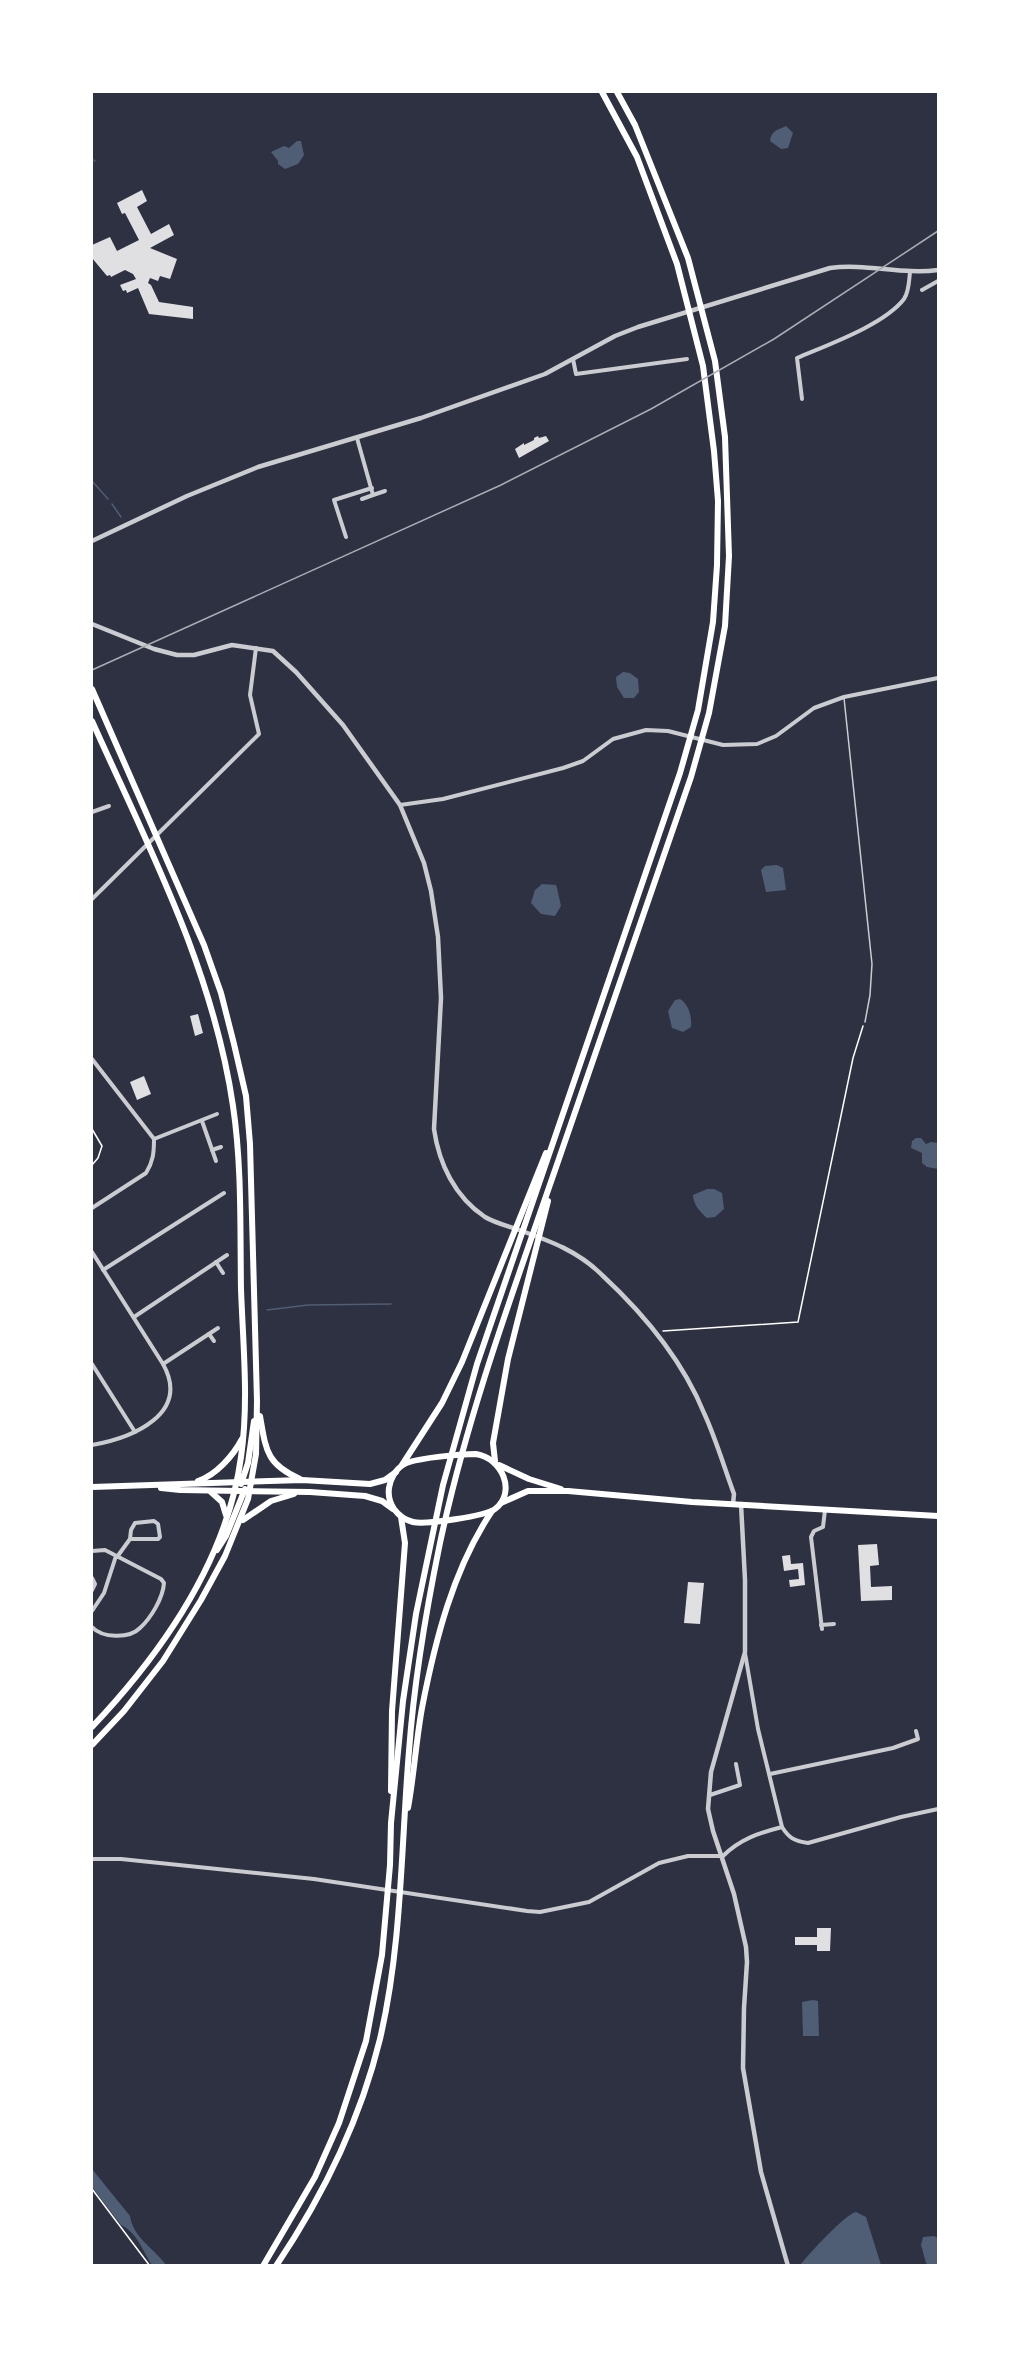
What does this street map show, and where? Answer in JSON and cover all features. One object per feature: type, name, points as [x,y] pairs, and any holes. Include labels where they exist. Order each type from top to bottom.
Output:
[{"type":"highway","points":[[391,1823],[403,1701],[416,1614],[443,1485],[477,1364],[680,773],[698,710],[713,622],[718,501],[703,366],[693,319],[677,264],[637,157],[602,92]]},
{"type":"highway","points":[[276,2265],[303,2227],[329,2180],[353,2125],[367,2082],[387,2005],[399,1907],[417,1679],[440,1544],[465,1442],[487,1368],[691,777],[709,713],[725,626],[729,556],[725,437],[715,361],[688,258],[635,125],[617,92]]},
{"type":"highway","points":[[92,689],[204,945],[220,993],[246,1096],[251,1155],[257,1401],[256,1454],[250,1481],[226,1536],[194,1592],[153,1654],[92,1727]]},
{"type":"highway","points":[[92,721],[176,908],[198,965],[224,1055],[233,1107],[239,1201],[244,1435],[239,1482]]},
{"type":"highway","points":[[154,1487],[189,1483],[302,1480],[370,1484],[385,1480],[396,1472],[430,1424],[452,1384],[539,1168],[558,1128]]},
{"type":"highway","points":[[501,1503],[504,1483],[493,1443],[508,1359],[553,1176]]},
{"type":"highway","points":[[257,1401],[268,1455],[279,1467],[302,1480]]},
{"type":"highway","points":[[210,1562],[234,1491],[248,1463],[257,1401]]},
{"type":"highway","points":[[189,1483],[212,1474],[236,1449],[244,1435]]},
{"type":"highway","points":[[402,1465],[445,1457],[481,1455],[529,1479],[568,1491]]},
{"type":"highway","points":[[394,1509],[390,1500],[389,1488],[396,1472]]},
{"type":"highway","points":[[92,1488],[154,1487],[365,1496],[382,1501],[401,1517],[412,1522],[478,1516],[492,1511]]},
{"type":"highway","points":[[209,1491],[222,1502],[226,1519]]},
{"type":"highway","points":[[92,1745],[124,1711],[169,1652],[213,1579],[239,1523],[246,1491]]},
{"type":"highway","points":[[403,1835],[432,1659],[466,1554],[492,1511],[501,1503],[528,1491],[568,1491],[653,1499],[939,1516]]},
{"type":"highway","points":[[239,1523],[246,1516],[271,1502],[288,1495],[310,1492]]},
{"type":"highway","points":[[263,2265],[315,2177],[339,2123],[363,2050],[382,1955],[390,1865],[392,1711],[405,1543],[401,1517]]},
{"type":"street","points":[[92,541],[187,496],[258,467],[421,418],[535,378],[615,336],[638,327],[830,268],[868,268],[910,272],[939,270]]},
{"type":"street","points":[[802,399],[797,358],[858,331],[892,310],[904,299],[908,291],[910,272]]},
{"type":"street","points":[[922,290],[939,281]]},
{"type":"street","points":[[573,359],[576,374],[687,359]]},
{"type":"street","points":[[357,438],[373,495]]},
{"type":"street","points":[[346,537],[334,500],[372,489]]},
{"type":"street","points":[[362,499],[385,491]]},
{"type":"street","points":[[92,624],[154,649],[190,655],[227,645],[273,651],[296,672],[343,725],[400,805],[424,863],[431,891],[438,937],[441,998],[434,1129],[443,1165],[455,1187],[486,1218],[577,1253],[602,1274],[658,1333],[683,1372],[704,1412],[734,1494],[733,1504]]},
{"type":"street","points":[[92,899],[259,734],[250,695],[256,647]]},
{"type":"street","points":[[400,805],[443,799],[563,768],[583,760],[613,739],[646,730],[668,730],[723,745],[757,744],[776,736],[814,708],[844,697],[939,678]]},
{"type":"street","points":[[92,812],[109,806]]},
{"type":"street","points":[[92,1059],[154,1139],[153,1158],[146,1173],[92,1208]]},
{"type":"street","points":[[154,1139],[217,1114]]},
{"type":"street","points":[[202,1121],[216,1161]]},
{"type":"street","points":[[212,1150],[221,1147]]},
{"type":"street","points":[[103,1270],[224,1193]]},
{"type":"street","points":[[216,1198],[220,1203]]},
{"type":"street","points":[[92,1252],[163,1364],[172,1383],[170,1400],[159,1415],[121,1439],[92,1446]]},
{"type":"street","points":[[134,1317],[227,1255]]},
{"type":"street","points":[[216,1262],[223,1273]]},
{"type":"street","points":[[163,1364],[218,1328]]},
{"type":"street","points":[[209,1334],[214,1341]]},
{"type":"street","points":[[92,1364],[135,1432]]},
{"type":"street","points":[[741,1504],[745,1580],[745,1652],[758,1729],[782,1827],[788,1837],[798,1842],[808,1843],[901,1817],[939,1809]]},
{"type":"street","points":[[825,1509],[823,1527],[814,1531],[811,1537],[822,1627],[834,1624]]},
{"type":"street","points":[[92,1609],[104,1593],[116,1556],[130,1539],[135,1523],[154,1521],[158,1524],[160,1537],[158,1539],[130,1539]]},
{"type":"street","points":[[92,1551],[105,1550],[161,1579],[164,1583],[153,1612],[141,1628],[134,1632],[110,1635],[95,1631],[92,1627]]},
{"type":"street","points":[[92,1578],[95,1584],[92,1590]]},
{"type":"street","points":[[745,1652],[711,1772],[708,1809],[713,1831],[723,1856],[747,1953],[742,2051],[749,2106],[760,2172],[775,2225],[787,2255],[788,2265]]},
{"type":"street","points":[[916,1731],[920,1744]]},
{"type":"street","points":[[770,1774],[893,1748],[918,1738]]},
{"type":"street","points":[[710,1795],[740,1785],[736,1764]]},
{"type":"street","points":[[92,1859],[121,1859],[206,1867],[540,1912],[589,1902],[659,1863],[688,1856],[723,1856],[733,1846],[751,1836],[782,1827]]},
{"type":"lane","points":[[844,697],[872,964],[865,1022]]},
{"type":"path","points":[[658,1333],[798,1322],[853,1058],[865,1022]]},
{"type":"path","points":[[92,1129],[102,1146],[98,1158],[92,1165]]},
{"type":"path","points":[[92,2189],[150,2265]]},
{"type":"water","points":[[786,126],[793,133],[788,148],[781,149],[770,141],[775,131]]},
{"type":"water","points":[[297,141],[301,141],[304,155],[298,164],[285,169],[278,164],[271,152],[284,146],[289,148]]},
{"type":"water","points":[[623,672],[630,673],[638,679],[639,692],[634,698],[624,698],[617,687],[616,677]]},
{"type":"water","points":[[777,865],[783,868],[786,890],[766,892],[761,870],[765,866]]},
{"type":"water","points":[[542,884],[556,885],[561,906],[555,916],[541,914],[531,903],[535,890]]},
{"type":"water","points":[[680,999],[688,1008],[691,1020],[691,1027],[683,1032],[672,1028],[668,1011],[675,1000]]},
{"type":"water","points":[[921,1138],[926,1144],[938,1143],[938,1169],[927,1167],[922,1163],[922,1153],[911,1148],[912,1141]]},
{"type":"water","points":[[707,1189],[714,1189],[722,1193],[724,1209],[715,1217],[707,1218],[694,1202],[693,1195]]},
{"type":"water","points":[[818,2001],[819,2036],[803,2036],[802,2002]]},
{"type":"water","points":[[92,2169],[130,2216],[135,2231],[166,2265],[152,2265],[135,2237],[121,2225],[92,2187]]},
{"type":"water","points":[[856,2212],[866,2217],[881,2265],[800,2265],[818,2244]]},
{"type":"water","points":[[923,2237],[938,2238],[938,2264],[930,2266],[926,2263],[921,2245]]},
{"type":"building","points":[[142,190],[147,201],[137,207],[151,234],[169,224],[174,235],[150,248],[177,259],[170,279],[160,276],[158,281],[150,278],[148,283],[159,302],[193,307],[193,319],[149,314],[138,288],[127,293],[120,285],[136,279],[133,274],[125,270],[111,277],[107,276],[92,258],[92,245],[110,237],[117,251],[139,240],[117,203]]},
{"type":"building","points":[[538,436],[539,438],[546,436],[549,441],[519,458],[515,449]]},
{"type":"building","points":[[198,1014],[203,1033],[195,1036],[190,1016]]},
{"type":"building","points":[[144,1076],[151,1094],[137,1100],[130,1082]]},
{"type":"building","points":[[877,1544],[879,1565],[870,1566],[871,1587],[892,1586],[892,1600],[861,1601],[858,1545]]},
{"type":"building","points":[[790,1555],[791,1564],[803,1563],[805,1585],[790,1587],[789,1580],[799,1579],[798,1569],[784,1571],[782,1556]]},
{"type":"building","points":[[688,1582],[704,1583],[700,1624],[684,1623]]},
{"type":"building","points":[[817,1928],[831,1928],[830,1951],[817,1951],[817,1945],[795,1945],[795,1937],[817,1937]]},
{"type":"waterway","points":[[92,481],[108,499]]},
{"type":"waterway","points":[[112,504],[121,517]]},
{"type":"waterway","points":[[267,1310],[308,1305],[391,1304]]},
{"type":"railway","points":[[92,670],[501,485],[651,409],[774,339],[938,231]]}]
